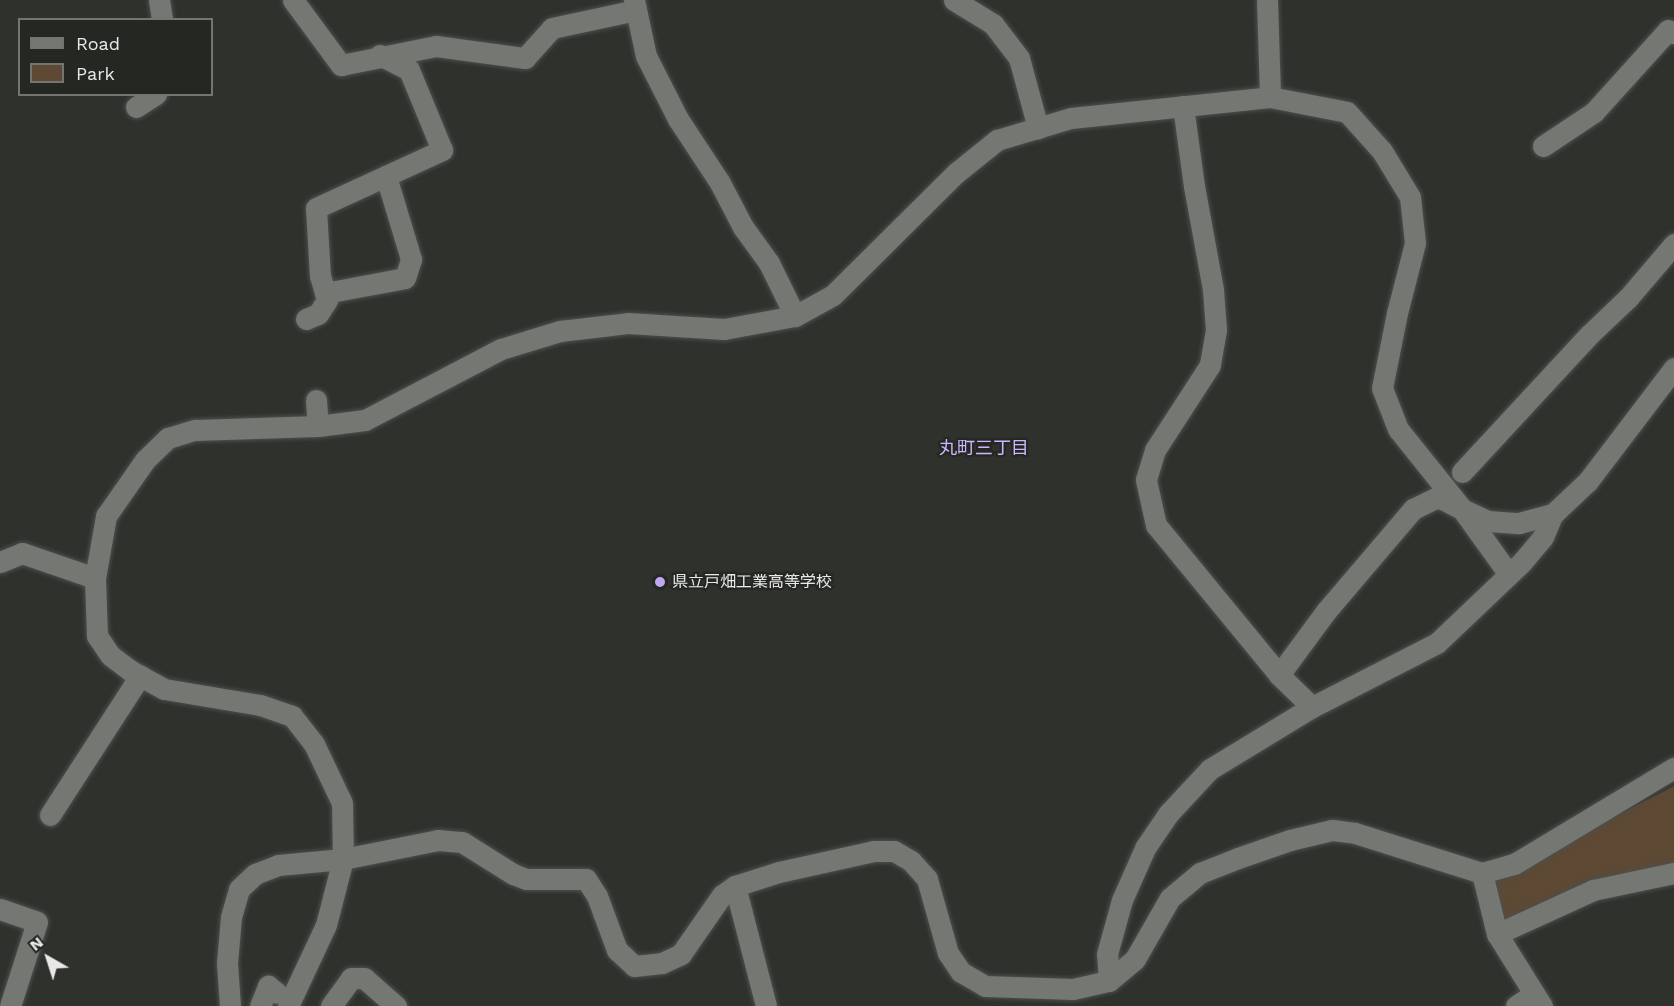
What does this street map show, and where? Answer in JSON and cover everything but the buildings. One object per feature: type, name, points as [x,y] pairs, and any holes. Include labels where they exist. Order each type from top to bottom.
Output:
[{"type":"street","points":[[159,0],[162,18]]},
{"type":"street","points":[[293,0],[341,65],[380,55],[436,46],[525,58],[552,28],[635,5],[646,56],[678,119],[720,183],[743,227],[769,263],[795,316]]},
{"type":"street","points":[[954,0],[993,24],[1019,58],[1038,128]]},
{"type":"street","points":[[1267,0],[1270,97]]},
{"type":"street","points":[[1543,146],[1594,112],[1668,30],[1674,33]]},
{"type":"street","points":[[306,319],[318,314],[327,300],[320,276],[316,208],[442,150],[409,70],[380,55]]},
{"type":"street","points":[[135,107],[153,96]]},
{"type":"street","points":[[260,1006],[267,986],[283,999],[326,925],[344,859],[342,803],[314,744],[292,716],[261,705],[164,689],[110,655],[97,636],[95,578],[106,516],[145,460],[168,438],[195,430],[318,426],[365,420],[501,349],[560,331],[628,323],[724,329],[795,316],[833,295],[956,173],[998,140],[1071,118],[1270,97],[1347,112],[1382,151],[1410,197],[1415,243],[1397,313],[1382,388],[1398,429],[1462,509],[1508,573]]},
{"type":"street","points":[[1183,106],[1213,290],[1216,330],[1210,365],[1155,450],[1146,480],[1156,525],[1279,675],[1312,707]]},
{"type":"street","points":[[325,293],[405,278],[411,259],[386,176]]},
{"type":"street","points":[[1462,472],[1590,334],[1628,298],[1674,244]]},
{"type":"street","points":[[1109,981],[1107,954],[1122,900],[1145,848],[1168,814],[1210,769],[1312,707],[1437,643],[1522,562],[1543,537],[1553,514],[1588,481],[1674,368]]},
{"type":"street","points":[[316,400],[318,426]]},
{"type":"street","points":[[1279,675],[1327,610],[1413,508],[1438,497],[1488,521],[1519,523],[1553,514]]},
{"type":"street","points":[[0,562],[22,553],[95,578]]},
{"type":"street","points":[[50,815],[140,676]]},
{"type":"street","points":[[230,1006],[227,963],[231,917],[239,889],[255,874],[278,866],[344,859],[438,840],[462,842],[513,874],[526,879],[586,879],[597,896],[617,950],[633,966],[662,963],[681,954],[722,895],[735,886],[800,867],[874,851],[894,850],[911,861],[927,879],[948,953],[961,972],[985,986],[1073,989],[1109,981],[1135,959],[1170,898],[1200,873],[1290,840],[1332,830],[1355,832],[1482,873],[1514,864],[1674,768]]},
{"type":"street","points":[[1482,873],[1497,934],[1538,1000],[1516,1006]]},
{"type":"street","points":[[1497,934],[1593,890],[1674,873]]},
{"type":"street","points":[[735,886],[766,1006]]},
{"type":"street","points":[[0,909],[37,922],[7,1002]]},
{"type":"street","points":[[330,1006],[351,978],[364,978],[396,1006]]},
{"type":"green space","points":[[1674,786],[1674,869],[1503,920],[1495,879]]},
{"type":"place","name":"県立戸畑工業高等学校","points":[[660,582]]},
{"type":"district","name":"丸町三丁目","points":[[984,448]]}]
